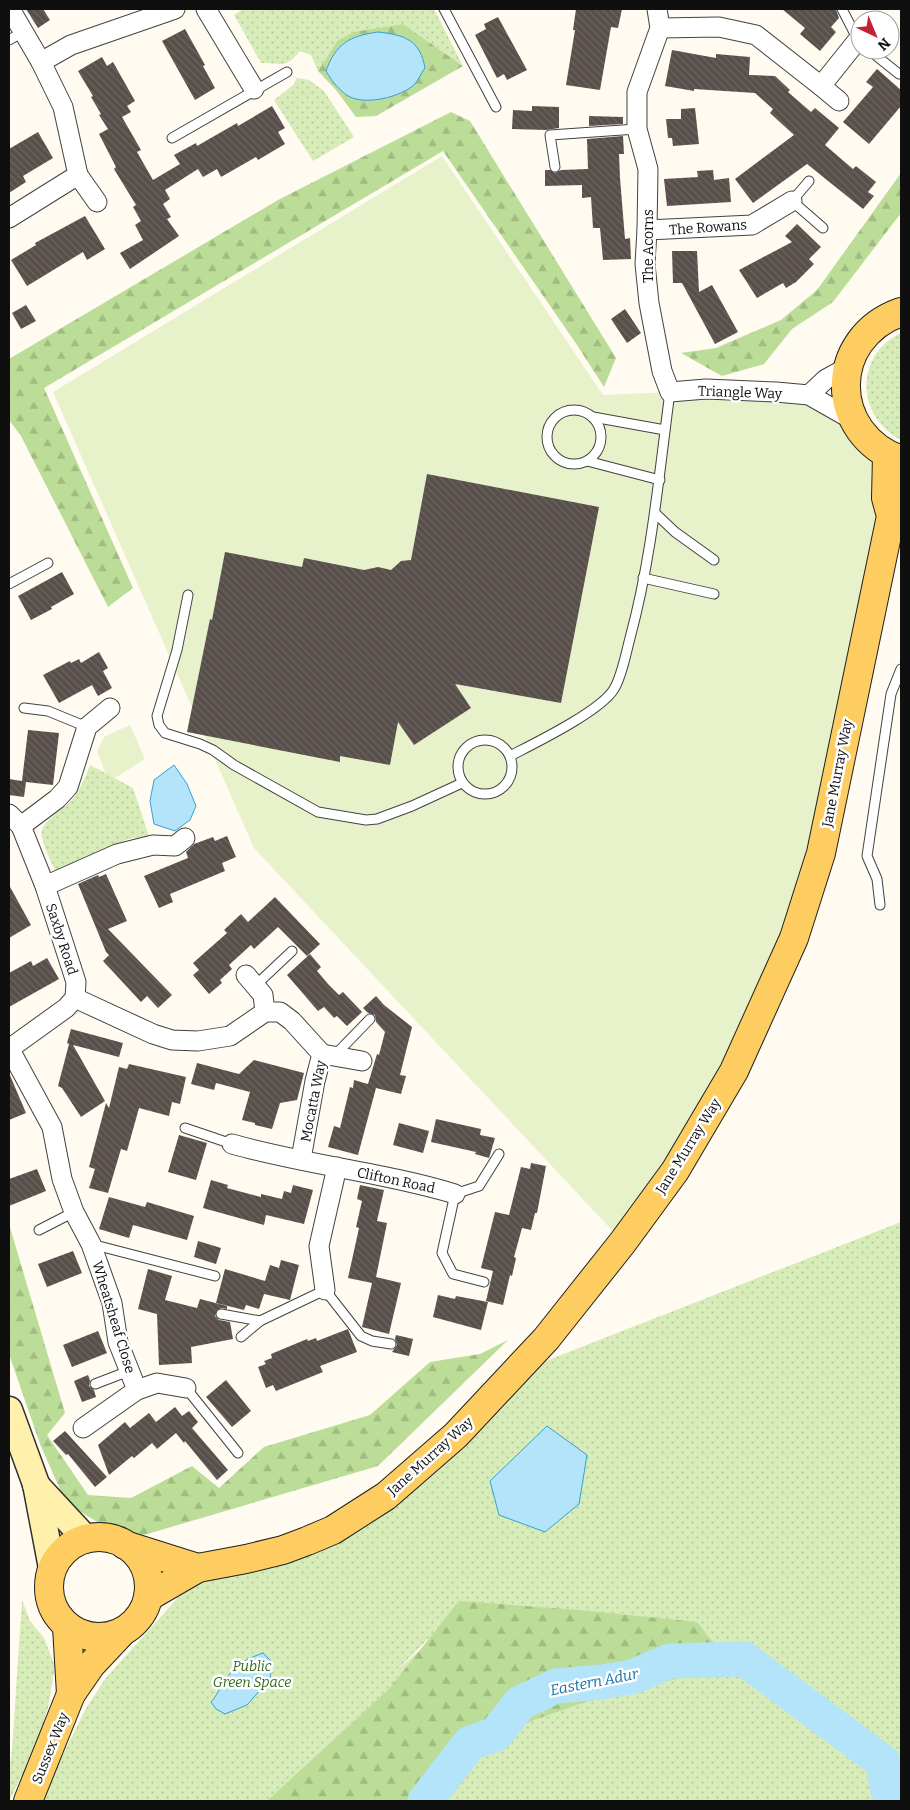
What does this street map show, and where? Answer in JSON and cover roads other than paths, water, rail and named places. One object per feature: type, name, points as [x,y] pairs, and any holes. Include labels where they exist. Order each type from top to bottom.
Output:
[{"type":"main road","points":[[894,458],[868,441],[853,420],[846,397],[845,382],[848,367],[856,347],[870,330],[888,317],[901,312]]},
{"type":"main road","name":"Jane Murray Way","points":[[148,1597],[198,1568],[283,1550],[333,1530],[386,1496],[456,1435],[546,1339],[623,1242],[675,1171],[734,1072],[767,1001],[800,919],[821,854],[839,760],[896,512],[886,498],[894,458]]},
{"type":"main road","points":[[99,1537],[112,1539],[125,1545],[136,1554],[144,1567],[148,1582],[148,1597],[143,1611],[134,1623],[122,1632],[94,1637],[80,1634],[67,1627],[56,1615],[50,1600],[49,1584],[52,1568],[60,1555],[72,1545],[86,1539],[99,1537]]},
{"type":"main road","name":"Jane Murray Way","points":[[125,1545],[198,1568]]},
{"type":"main road","name":"Sussex Way","points":[[67,1627],[71,1694]]},
{"type":"main road","name":"Sussex Way","points":[[28,1801],[71,1694],[91,1665],[122,1632]]},
{"type":"street","points":[[10,9],[16,36],[40,62],[63,107],[78,175],[97,202]]},
{"type":"street","points":[[40,62],[71,45],[175,9]]},
{"type":"street","points":[[206,9],[254,90]]},
{"type":"street","name":"The Acorns","points":[[657,9],[660,28],[637,92],[637,129],[648,169],[645,264],[649,303],[662,371],[670,392]]},
{"type":"street","points":[[660,28],[719,27],[756,35],[839,101]]},
{"type":"street","points":[[821,86],[850,56]]},
{"type":"street","points":[[9,218],[78,175]]},
{"type":"street","name":"The Rowans","points":[[647,230],[752,225],[792,201]]},
{"type":"street","points":[[809,396],[826,379],[848,367]]},
{"type":"street","name":"Triangle Way","points":[[670,392],[706,389],[776,392],[809,396],[853,420]]},
{"type":"street","points":[[15,820],[57,799],[68,787],[87,727],[110,708]]},
{"type":"street","name":"Saxby Road","points":[[15,820],[46,886],[76,982],[75,998]]},
{"type":"street","name":"Saxby Road","points":[[46,886],[117,854],[153,845],[175,846],[185,838]]},
{"type":"street","points":[[9,1048],[66,1008],[75,998],[153,1034],[172,1040],[198,1041],[230,1036],[265,1012],[263,995],[251,980]]},
{"type":"street","name":"Mocatta Way","points":[[265,1012],[280,1012],[328,1055],[315,1081],[301,1159]]},
{"type":"street","name":"Wheatsheaf Close","points":[[9,1048],[52,1127],[62,1179],[74,1212],[91,1244],[112,1303],[118,1342],[137,1390]]},
{"type":"street","points":[[328,1055],[362,1061]]},
{"type":"street","name":"Clifton Road","points":[[232,1144],[273,1155],[301,1159],[428,1186],[456,1194]]},
{"type":"street","name":"Clifton Road","points":[[325,1290],[319,1246],[337,1167]]},
{"type":"street","name":"Wheatsheaf Close","points":[[83,1428],[137,1390],[157,1383],[186,1388]]},
{"type":"street","points":[[9,1410],[36,1484],[52,1568]]},
{"type":"street","points":[[36,1484],[86,1539]]},
{"type":"lane","points":[[444,9],[496,108]]},
{"type":"lane","points":[[842,9],[850,22]]},
{"type":"lane","points":[[882,60],[899,74]]},
{"type":"lane","points":[[172,138],[287,72]]},
{"type":"lane","points":[[554,167],[550,135],[637,129]]},
{"type":"lane","points":[[809,181],[792,201],[823,228]]},
{"type":"lane","points":[[510,756],[597,706],[614,689],[637,612],[660,480],[670,392]]},
{"type":"lane","points":[[578,410],[586,412],[598,424],[601,440],[594,456],[587,461],[578,464],[560,460],[548,445],[549,426],[554,418],[561,413],[578,410]]},
{"type":"lane","points":[[593,417],[665,430]]},
{"type":"lane","points":[[587,461],[660,480]]},
{"type":"lane","points":[[655,513],[675,532],[714,560]]},
{"type":"lane","points":[[9,584],[48,563]]},
{"type":"lane","points":[[643,578],[714,594]]},
{"type":"lane","points":[[188,595],[177,650],[156,716],[159,725],[165,733],[213,750],[234,765],[318,812],[327,814],[366,820],[377,819],[412,806],[462,783]]},
{"type":"lane","points":[[880,905],[877,879],[867,856],[891,694],[901,669]]},
{"type":"lane","points":[[24,708],[48,711],[87,727]]},
{"type":"lane","points":[[486,740],[497,743],[505,748],[510,756],[512,763],[511,776],[499,791],[493,794],[480,794],[469,790],[462,783],[458,773],[458,762],[464,750],[473,742],[486,740]]},
{"type":"lane","points":[[251,980],[292,951]]},
{"type":"lane","points":[[328,1055],[370,1020]]},
{"type":"lane","points":[[186,1128],[232,1144]]},
{"type":"lane","points":[[484,1282],[453,1274],[442,1253],[456,1194],[479,1186],[499,1154]]},
{"type":"lane","points":[[39,1230],[74,1212]]},
{"type":"lane","name":"Wheatsheaf Close","points":[[91,1244],[215,1276]]},
{"type":"lane","points":[[241,1337],[260,1320],[325,1290],[361,1336],[372,1341],[391,1344]]},
{"type":"lane","points":[[221,1314],[260,1320]]},
{"type":"lane","points":[[96,1384],[129,1370]]},
{"type":"lane","name":"Wheatsheaf Close","points":[[186,1388],[238,1454]]},
{"type":"water","points":[[378,32],[396,35],[410,41],[419,51],[425,68],[414,85],[400,93],[374,100],[350,97],[336,85],[326,71],[330,61],[339,47],[345,42],[359,36]]},
{"type":"water","points":[[174,765],[187,784],[196,806],[190,820],[175,831],[154,824],[150,801],[154,780]]},
{"type":"water","points":[[547,1426],[587,1455],[579,1504],[545,1532],[499,1515],[490,1481]]},
{"type":"water","points":[[263,1653],[272,1662],[270,1679],[247,1705],[225,1714],[216,1709],[211,1702],[231,1673],[239,1664]]},
{"type":"waterway","name":"Eastern Adur","points":[[425,1801],[470,1743],[496,1734],[520,1703],[556,1686],[632,1677],[670,1661],[744,1659],[883,1762],[887,1788],[894,1801]]},
{"type":"park label","name":"Public Green Space","points":[[252,1674]]}]
